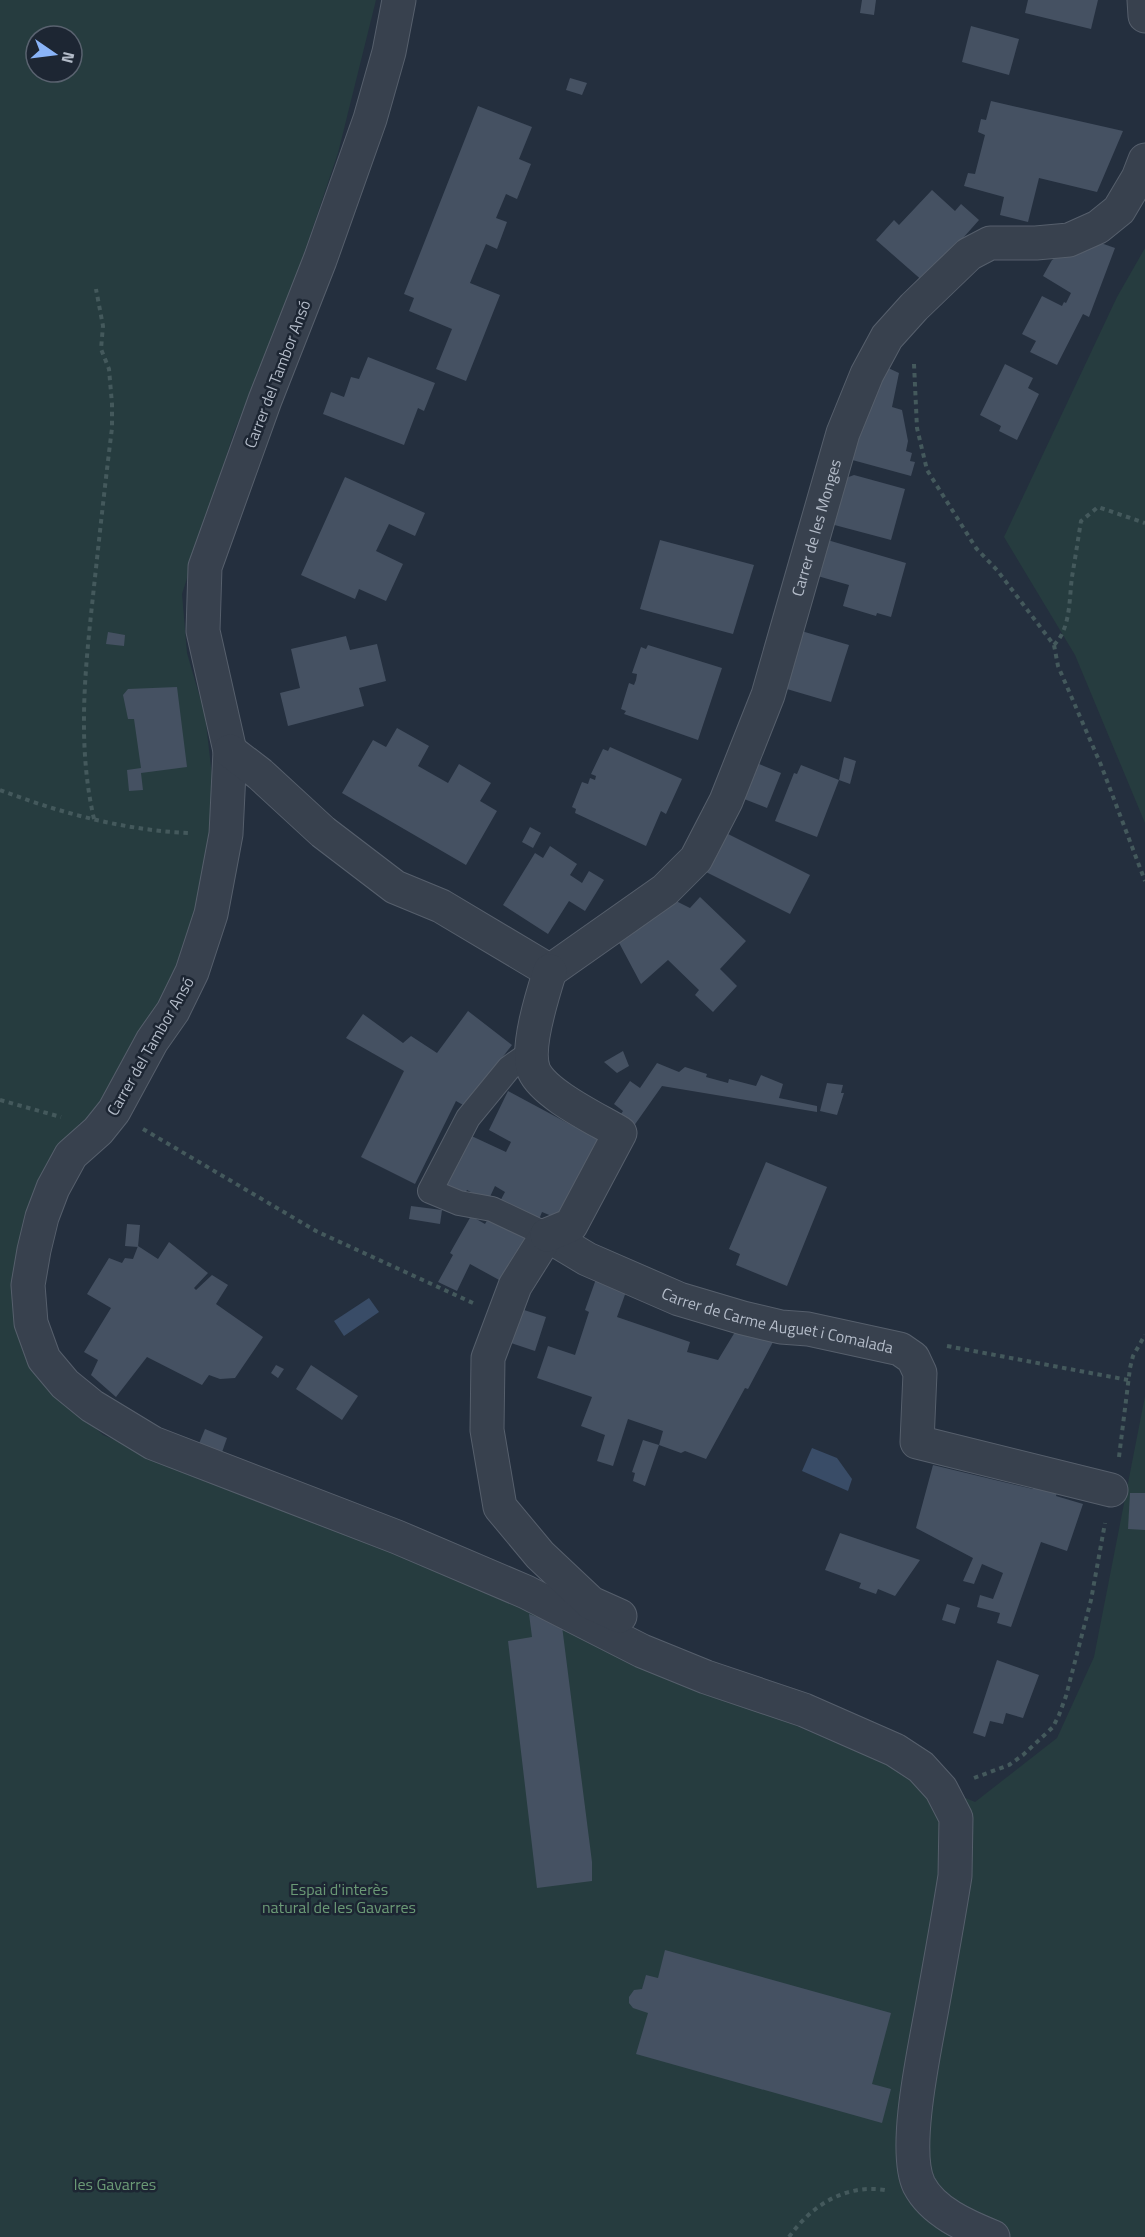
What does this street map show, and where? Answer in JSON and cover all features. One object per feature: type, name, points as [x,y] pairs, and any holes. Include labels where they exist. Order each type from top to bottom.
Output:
[{"type":"street","name":"Carrer del Tambor Ansó","points":[[399,0],[389,52],[370,119],[320,260],[265,400],[205,567],[203,631],[230,751],[226,834],[211,914],[192,972],[173,1011],[152,1041],[106,1121],[71,1155],[53,1188],[42,1217],[28,1285],[31,1323],[45,1359],[65,1384],[92,1406],[153,1443],[397,1537],[526,1592],[642,1652],[804,1710],[895,1750],[921,1767],[941,1789],[956,1818],[957,1850],[955,1876],[916,2098],[913,2162],[919,2184],[928,2197]]},
{"type":"street","points":[[1144,0],[1145,16]]},
{"type":"street","name":"Carrer de les Monges","points":[[550,971],[665,890],[696,859],[726,801],[768,695],[843,433],[867,374],[887,337],[914,307],[969,254],[990,243],[1069,240],[1098,227],[1119,210],[1138,178],[1145,159]]},
{"type":"street","points":[[230,751],[260,774],[322,832],[395,887],[441,906],[550,971],[537,1013],[533,1051],[534,1070],[547,1089],[620,1133],[571,1225],[547,1235],[515,1286],[488,1358],[487,1430],[500,1507],[540,1555],[591,1603],[676,1643],[716,1680]]},
{"type":"street","name":"Carrer de Carme Auguet i Comalada","points":[[533,1051],[509,1068],[468,1118],[430,1191],[459,1203],[492,1209],[547,1235],[587,1259],[679,1299],[781,1327],[808,1329],[900,1348],[913,1358],[920,1373],[917,1442],[1111,1490]]},
{"type":"street","points":[[928,2197],[940,2210],[973,2229],[993,2237]]},
{"type":"path","points":[[94,819],[85,766],[84,690],[112,428],[108,369],[101,349],[103,326],[96,289]]},
{"type":"path","points":[[914,307],[917,418],[921,451],[927,470],[976,548],[997,570],[1054,645],[1058,666],[1101,765],[1145,881]]},
{"type":"path","points":[[1054,645],[1060,639],[1069,609],[1081,521],[1098,507],[1145,523]]},
{"type":"path","points":[[0,790],[36,804],[149,830],[226,834]]},
{"type":"path","points":[[0,1100],[47,1112],[106,1121],[316,1231],[504,1317]]},
{"type":"path","points":[[941,1789],[1009,1765],[1053,1727],[1066,1696],[1091,1600],[1117,1466],[1128,1380],[1133,1356],[1145,1335]]},
{"type":"path","points":[[900,1348],[926,1342],[1128,1380]]},
{"type":"path","points":[[789,2237],[800,2224],[829,2199],[849,2190],[862,2188],[928,2197]]},
{"type":"green space","name":"Espai d'interès natural de les Gavarres","points":[[0,0],[376,0],[338,153],[285,310],[234,432],[182,594],[187,653],[205,715],[212,775],[211,914],[98,1131],[80,1123],[56,1158],[36,1372],[103,1435],[389,1552],[975,1802],[1057,1738],[1094,1657],[1145,1396],[1145,2237],[0,2237]]},
{"type":"green space","points":[[1145,248],[1145,823],[1075,655],[1004,537],[1117,297]]},
{"type":"water","points":[[369,1298],[379,1312],[344,1336],[334,1321]]},
{"type":"water","points":[[812,1448],[837,1458],[852,1479],[848,1491],[802,1471]]},
{"type":"building","points":[[862,0],[876,0],[874,15],[860,13]]},
{"type":"building","points":[[1028,0],[1098,0],[1091,29],[1025,13]]},
{"type":"building","points":[[971,26],[1019,39],[1009,75],[962,62]]},
{"type":"building","points":[[570,78],[587,83],[582,95],[566,90]]},
{"type":"building","points":[[991,101],[1123,131],[1097,192],[1039,178],[1028,222],[1000,215],[1004,197],[964,186],[968,173],[975,174],[985,135],[978,132],[981,119],[986,120]]},
{"type":"building","points":[[478,106],[532,127],[519,159],[531,164],[517,199],[506,194],[496,218],[507,222],[497,249],[486,244],[470,283],[500,295],[466,381],[436,369],[452,329],[409,311],[414,298],[404,294]]},
{"type":"building","points":[[932,190],[955,211],[961,204],[979,220],[924,282],[876,240],[894,220],[899,225]]},
{"type":"building","points":[[1098,242],[1115,248],[1089,317],[1083,314],[1057,365],[1030,352],[1036,341],[1022,334],[1042,296],[1062,306],[1071,293],[1043,276],[1052,260],[1065,252]]},
{"type":"building","points":[[368,357],[435,383],[424,411],[418,408],[404,445],[323,414],[331,392],[344,397],[351,377],[359,379]]},
{"type":"building","points":[[1005,364],[1033,378],[1028,388],[1039,394],[1017,440],[999,431],[1001,426],[980,415]]},
{"type":"building","points":[[884,366],[899,373],[892,407],[902,410],[908,441],[906,451],[912,453],[910,461],[915,462],[911,476],[845,458]]},
{"type":"building","points":[[854,475],[905,489],[891,540],[827,523],[838,481]]},
{"type":"building","points":[[345,477],[425,513],[415,536],[389,524],[376,551],[403,564],[386,601],[359,589],[355,599],[301,575]]},
{"type":"building","points":[[824,539],[906,563],[891,617],[877,613],[876,616],[843,606],[849,585],[814,575]]},
{"type":"building","points":[[660,540],[754,565],[733,634],[640,609]]},
{"type":"building","points":[[798,630],[849,645],[831,702],[780,687]]},
{"type":"building","points":[[108,632],[125,635],[124,646],[106,644]]},
{"type":"building","points":[[346,636],[350,650],[377,644],[386,681],[359,688],[364,706],[288,726],[280,693],[300,688],[291,649]]},
{"type":"building","points":[[648,645],[722,668],[698,740],[624,714],[626,711],[621,709],[629,683],[634,685],[636,680],[637,674],[632,673],[641,647],[646,649]]},
{"type":"building","points":[[177,687],[187,767],[141,773],[143,790],[129,791],[127,770],[141,768],[134,719],[128,719],[123,695],[128,689]]},
{"type":"building","points":[[397,728],[429,746],[418,766],[448,783],[459,764],[491,783],[480,801],[497,811],[466,865],[342,793],[373,740],[386,747]]},
{"type":"building","points":[[610,747],[682,779],[666,814],[661,811],[646,846],[575,813],[576,809],[572,807],[582,782],[588,784],[590,778],[595,780],[596,776],[591,774],[603,749],[608,751]]},
{"type":"building","points":[[844,757],[856,761],[850,784],[839,780]]},
{"type":"building","points":[[754,762],[781,773],[767,808],[739,797]]},
{"type":"building","points":[[801,765],[839,780],[817,837],[775,821],[794,773],[797,774]]},
{"type":"building","points":[[530,827],[541,833],[533,848],[522,842]]},
{"type":"building","points":[[724,832],[810,875],[790,914],[704,871]]},
{"type":"building","points":[[550,846],[577,864],[570,875],[582,883],[589,871],[604,880],[585,911],[569,901],[548,934],[503,905],[535,853],[543,858]]},
{"type":"building","points":[[700,897],[746,941],[720,969],[737,986],[713,1012],[695,995],[699,990],[668,960],[641,984],[617,939],[672,899],[690,908]]},
{"type":"building","points":[[468,1011],[512,1045],[465,1106],[456,1101],[415,1184],[361,1157],[404,1071],[346,1038],[363,1014],[403,1043],[411,1036],[437,1053]]},
{"type":"building","points":[[623,1051],[629,1066],[617,1073],[604,1062]]},
{"type":"building","points":[[657,1063],[679,1072],[685,1067],[707,1074],[706,1077],[728,1083],[729,1079],[756,1086],[761,1075],[783,1084],[779,1098],[817,1106],[817,1112],[662,1086],[631,1130],[617,1120],[623,1111],[614,1104],[630,1081],[640,1088]]},
{"type":"building","points":[[827,1083],[843,1085],[841,1093],[844,1093],[837,1115],[820,1111]]},
{"type":"building","points":[[508,1091],[601,1141],[559,1219],[542,1212],[538,1222],[498,1205],[505,1192],[495,1186],[488,1201],[467,1190],[463,1197],[439,1184],[465,1133],[506,1152],[511,1142],[489,1130]]},
{"type":"building","points":[[766,1162],[827,1187],[787,1286],[736,1265],[740,1254],[729,1249]]},
{"type":"building","points":[[411,1206],[442,1210],[440,1224],[409,1219]]},
{"type":"building","points":[[471,1216],[485,1224],[489,1217],[532,1236],[501,1281],[470,1264],[457,1291],[438,1282],[453,1255],[450,1253]]},
{"type":"building","points":[[127,1224],[140,1225],[138,1247],[125,1246]]},
{"type":"building","points":[[169,1242],[208,1273],[194,1288],[196,1290],[212,1275],[228,1285],[216,1304],[263,1337],[235,1378],[220,1379],[209,1375],[202,1385],[147,1357],[116,1397],[91,1375],[98,1360],[84,1352],[111,1308],[87,1294],[109,1258],[122,1263],[125,1258],[133,1259],[138,1246],[158,1259]]},
{"type":"building","points":[[596,1279],[627,1289],[617,1317],[690,1342],[687,1352],[718,1360],[738,1327],[773,1342],[706,1459],[659,1445],[663,1431],[628,1419],[613,1466],[597,1461],[605,1435],[581,1426],[592,1397],[537,1378],[548,1346],[575,1355],[589,1312],[585,1310]]},
{"type":"building","points":[[519,1300],[526,1303],[524,1310],[546,1317],[535,1351],[505,1341]]},
{"type":"building","points":[[276,1365],[284,1369],[278,1378],[271,1373]]},
{"type":"building","points":[[311,1365],[358,1396],[342,1420],[296,1389]]},
{"type":"building","points":[[205,1429],[227,1438],[221,1455],[198,1446]]},
{"type":"building","points":[[643,1440],[659,1445],[645,1486],[633,1481],[635,1473],[632,1472]]},
{"type":"building","points":[[933,1465],[1033,1489],[1034,1482],[1058,1489],[1056,1496],[1083,1504],[1067,1551],[1041,1542],[1011,1627],[997,1623],[1000,1613],[977,1607],[980,1595],[993,1599],[1003,1573],[982,1564],[974,1584],[963,1581],[973,1558],[916,1528]]},
{"type":"building","points":[[1130,1493],[1145,1493],[1145,1530],[1128,1529]]},
{"type":"building","points":[[840,1533],[920,1560],[895,1596],[878,1589],[876,1594],[859,1588],[861,1583],[825,1570]]},
{"type":"building","points":[[947,1604],[960,1608],[955,1624],[942,1620]]},
{"type":"building","points":[[529,1614],[562,1626],[592,1862],[592,1881],[537,1888],[508,1641],[532,1637]]},
{"type":"building","points":[[997,1660],[1039,1675],[1023,1718],[1006,1713],[1003,1724],[990,1721],[985,1737],[973,1733]]},
{"type":"building","points":[[665,1950],[891,2013],[872,2084],[891,2089],[882,2123],[636,2054],[648,2013],[633,2008],[629,2003],[629,1997],[634,1990],[642,1989],[646,1975],[658,1978]]},
{"type":"park label","name":"les Gavarres","points":[[115,2184]]}]
